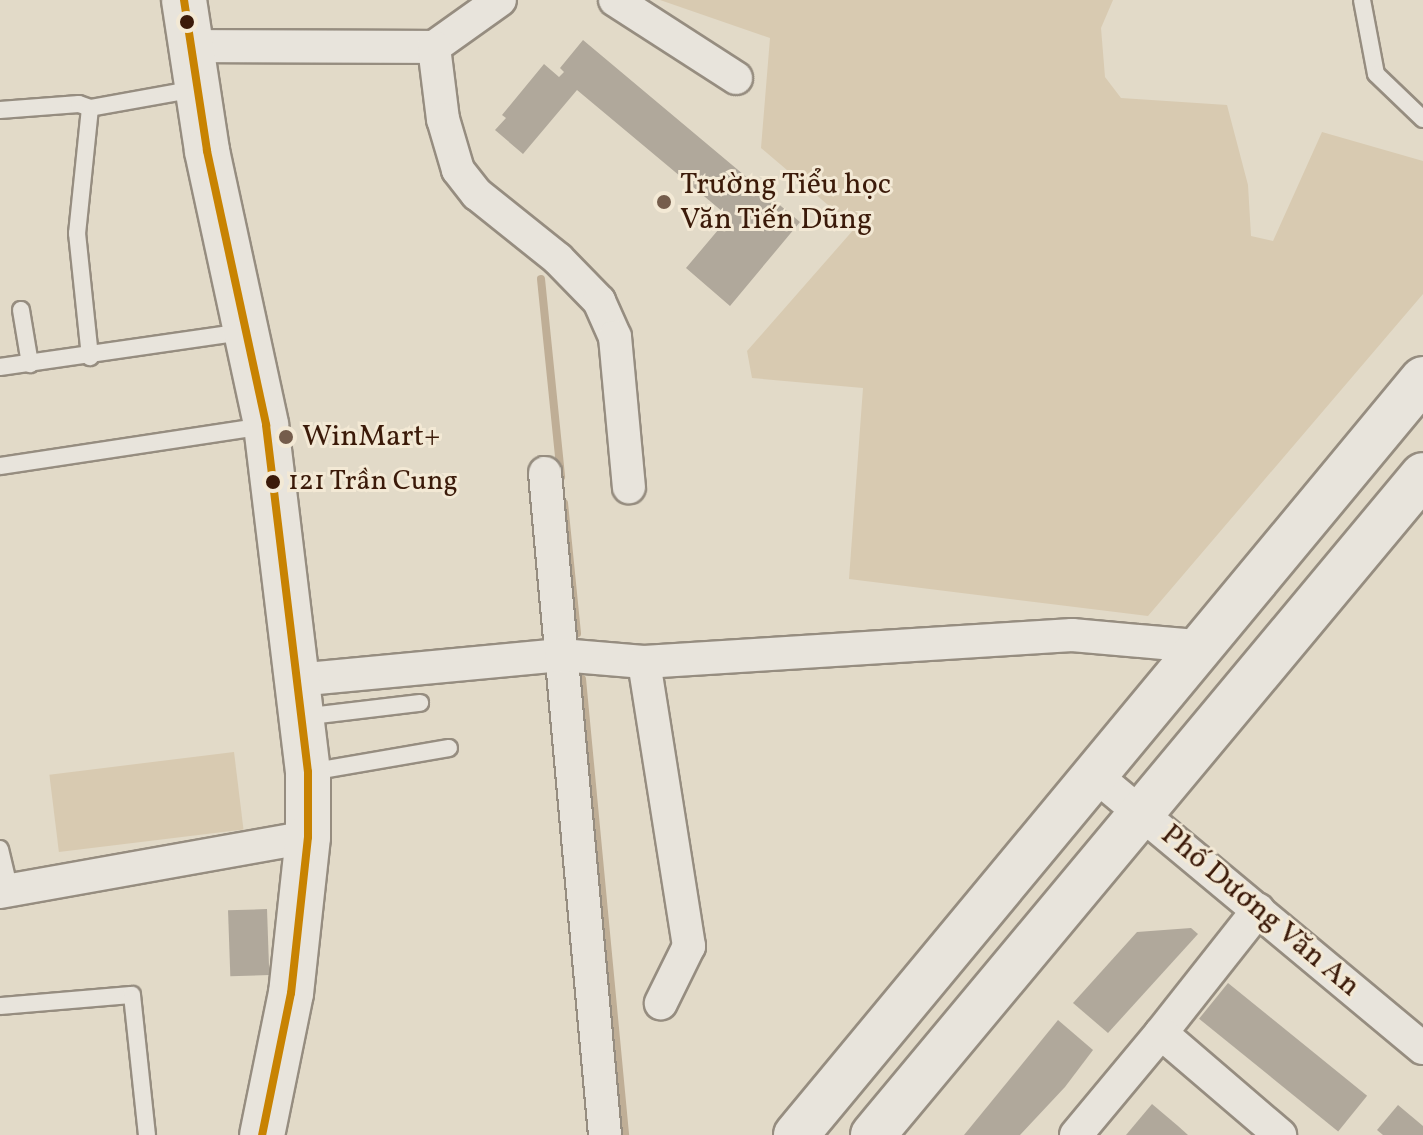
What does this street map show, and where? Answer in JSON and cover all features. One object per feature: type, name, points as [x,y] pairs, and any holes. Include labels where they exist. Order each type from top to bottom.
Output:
[{"type":"street","points":[[184,0],[198,89],[266,425],[308,772],[308,837],[291,993],[262,1135]]},
{"type":"street","points":[[192,46],[434,47],[500,0]]},
{"type":"street","points":[[615,0],[736,78]]},
{"type":"street","points":[[434,47],[443,119],[458,170],[477,194],[558,259],[599,301],[609,325],[629,487]]},
{"type":"street","points":[[796,1135],[1423,379]]},
{"type":"street","points":[[545,473],[605,1135]]},
{"type":"street","points":[[873,1135],[1423,475]]},
{"type":"street","points":[[298,699],[561,655],[644,662],[1072,635],[1185,645]]},
{"type":"street","points":[[644,662],[689,946],[661,1003]]},
{"type":"street","name":"Phố Dương Văn An","points":[[1096,776],[1423,1048]]},
{"type":"street","points":[[5,892],[308,837]]},
{"type":"street","points":[[1076,1135],[1258,910]]},
{"type":"street","points":[[1161,1033],[1280,1135]]},
{"type":"lane","points":[[1362,0],[1376,74],[1423,119]]},
{"type":"lane","points":[[0,110],[79,104],[90,108],[198,89]]},
{"type":"lane","points":[[90,108],[77,233],[90,357]]},
{"type":"lane","points":[[21,310],[30,364]]},
{"type":"lane","points":[[0,367],[90,357],[245,331]]},
{"type":"lane","points":[[0,466],[266,425]]},
{"type":"lane","points":[[298,699],[420,703]]},
{"type":"lane","points":[[308,772],[449,748]]},
{"type":"lane","points":[[0,849],[5,892]]},
{"type":"lane","points":[[0,1006],[132,995],[147,1135]]},
{"type":"shaded area","points":[[660,0],[1113,0],[1101,28],[1105,77],[1121,98],[1227,105],[1248,185],[1251,236],[1273,241],[1322,132],[1423,161],[1423,294],[1148,616],[849,579],[863,388],[752,378],[747,351],[855,228],[761,148],[770,38]]},
{"type":"shaded area","points":[[234,752],[244,829],[59,852],[49,775]]},
{"type":"building","points":[[583,40],[800,222],[730,306],[686,268],[729,217],[577,90],[523,154],[495,130],[506,118],[502,115],[544,64],[559,77],[564,72],[560,68]]},
{"type":"building","points":[[267,909],[269,975],[230,976],[228,910]]},
{"type":"building","points":[[1191,928],[1198,934],[1108,1033],[1073,1003],[1137,932]]},
{"type":"building","points":[[1228,983],[1367,1096],[1338,1131],[1199,1019]]},
{"type":"building","points":[[1058,1020],[1093,1050],[1065,1087],[1020,1135],[964,1135]]},
{"type":"building","points":[[1152,1104],[1178,1126],[1188,1135],[1126,1135]]},
{"type":"building","points":[[1398,1105],[1423,1126],[1423,1135],[1383,1135],[1377,1130]]},
{"type":"waterway","points":[[541,279],[561,477]]},
{"type":"waterway","points":[[564,503],[577,633]]},
{"type":"waterway","points":[[582,679],[625,1135]]},
{"type":"transit line","points":[[184,0],[207,151],[266,425],[308,772],[308,837],[291,993],[262,1135]]},
{"type":"place","name":"Trường Tiểu học Văn Tiến Dũng","points":[[664,202]]},
{"type":"place","name":"WinMart+","points":[[286,437]]},
{"type":"place","name":"121 Trần Cung","points":[[273,482]]}]
